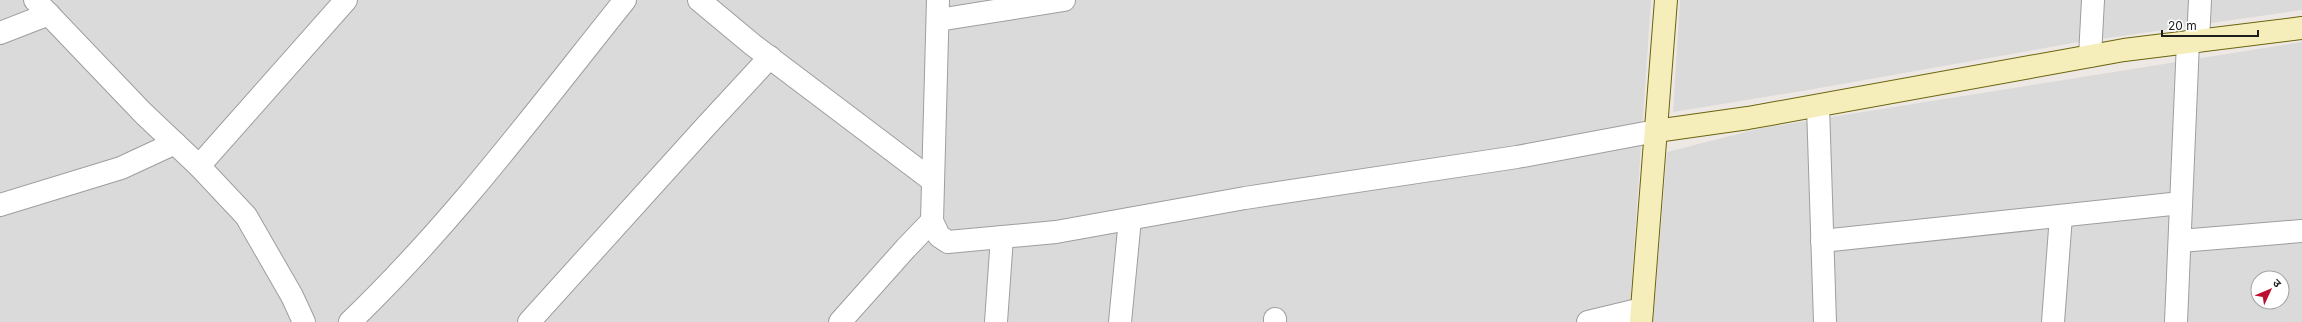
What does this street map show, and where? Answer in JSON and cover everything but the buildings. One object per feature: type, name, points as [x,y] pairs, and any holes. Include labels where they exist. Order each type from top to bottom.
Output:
[{"type":"street","points":[[199,166],[346,0]]},
{"type":"street","points":[[350,322],[382,292],[469,195],[625,0]]},
{"type":"street","points":[[699,0],[725,10],[770,58],[933,181]]},
{"type":"street","points":[[1064,0],[938,10],[932,221],[939,236],[948,242],[1056,232],[1245,198],[1517,157],[1656,131],[1818,106],[2090,56],[2193,41],[2302,28]]},
{"type":"street","points":[[1588,322],[1642,316],[1666,0]]},
{"type":"street","points":[[2090,56],[2093,0]]},
{"type":"street","points":[[2176,322],[2181,203],[2193,41],[2200,0]]},
{"type":"street","points":[[0,33],[42,7],[143,113],[199,166],[246,216],[292,296],[304,322]]},
{"type":"street","points":[[529,322],[707,125],[770,58]]},
{"type":"street","points":[[1818,106],[1825,322]]},
{"type":"street","points":[[0,205],[121,168],[175,144]]},
{"type":"street","points":[[1822,241],[2181,203]]},
{"type":"street","points":[[2053,322],[2060,216]]},
{"type":"street","points":[[1120,322],[1130,219]]},
{"type":"street","points":[[840,322],[932,221]]},
{"type":"street","points":[[2180,241],[2302,231]]},
{"type":"street","points":[[996,322],[1002,237]]},
{"type":"shaded area","points":[[0,0],[1651,0],[1629,322],[0,322]]},
{"type":"shaded area","points":[[1680,0],[2302,0],[2302,10],[2073,43],[1808,90],[1673,112]]},
{"type":"shaded area","points":[[2302,42],[2302,322],[1653,322],[1667,152],[1762,128]]}]
